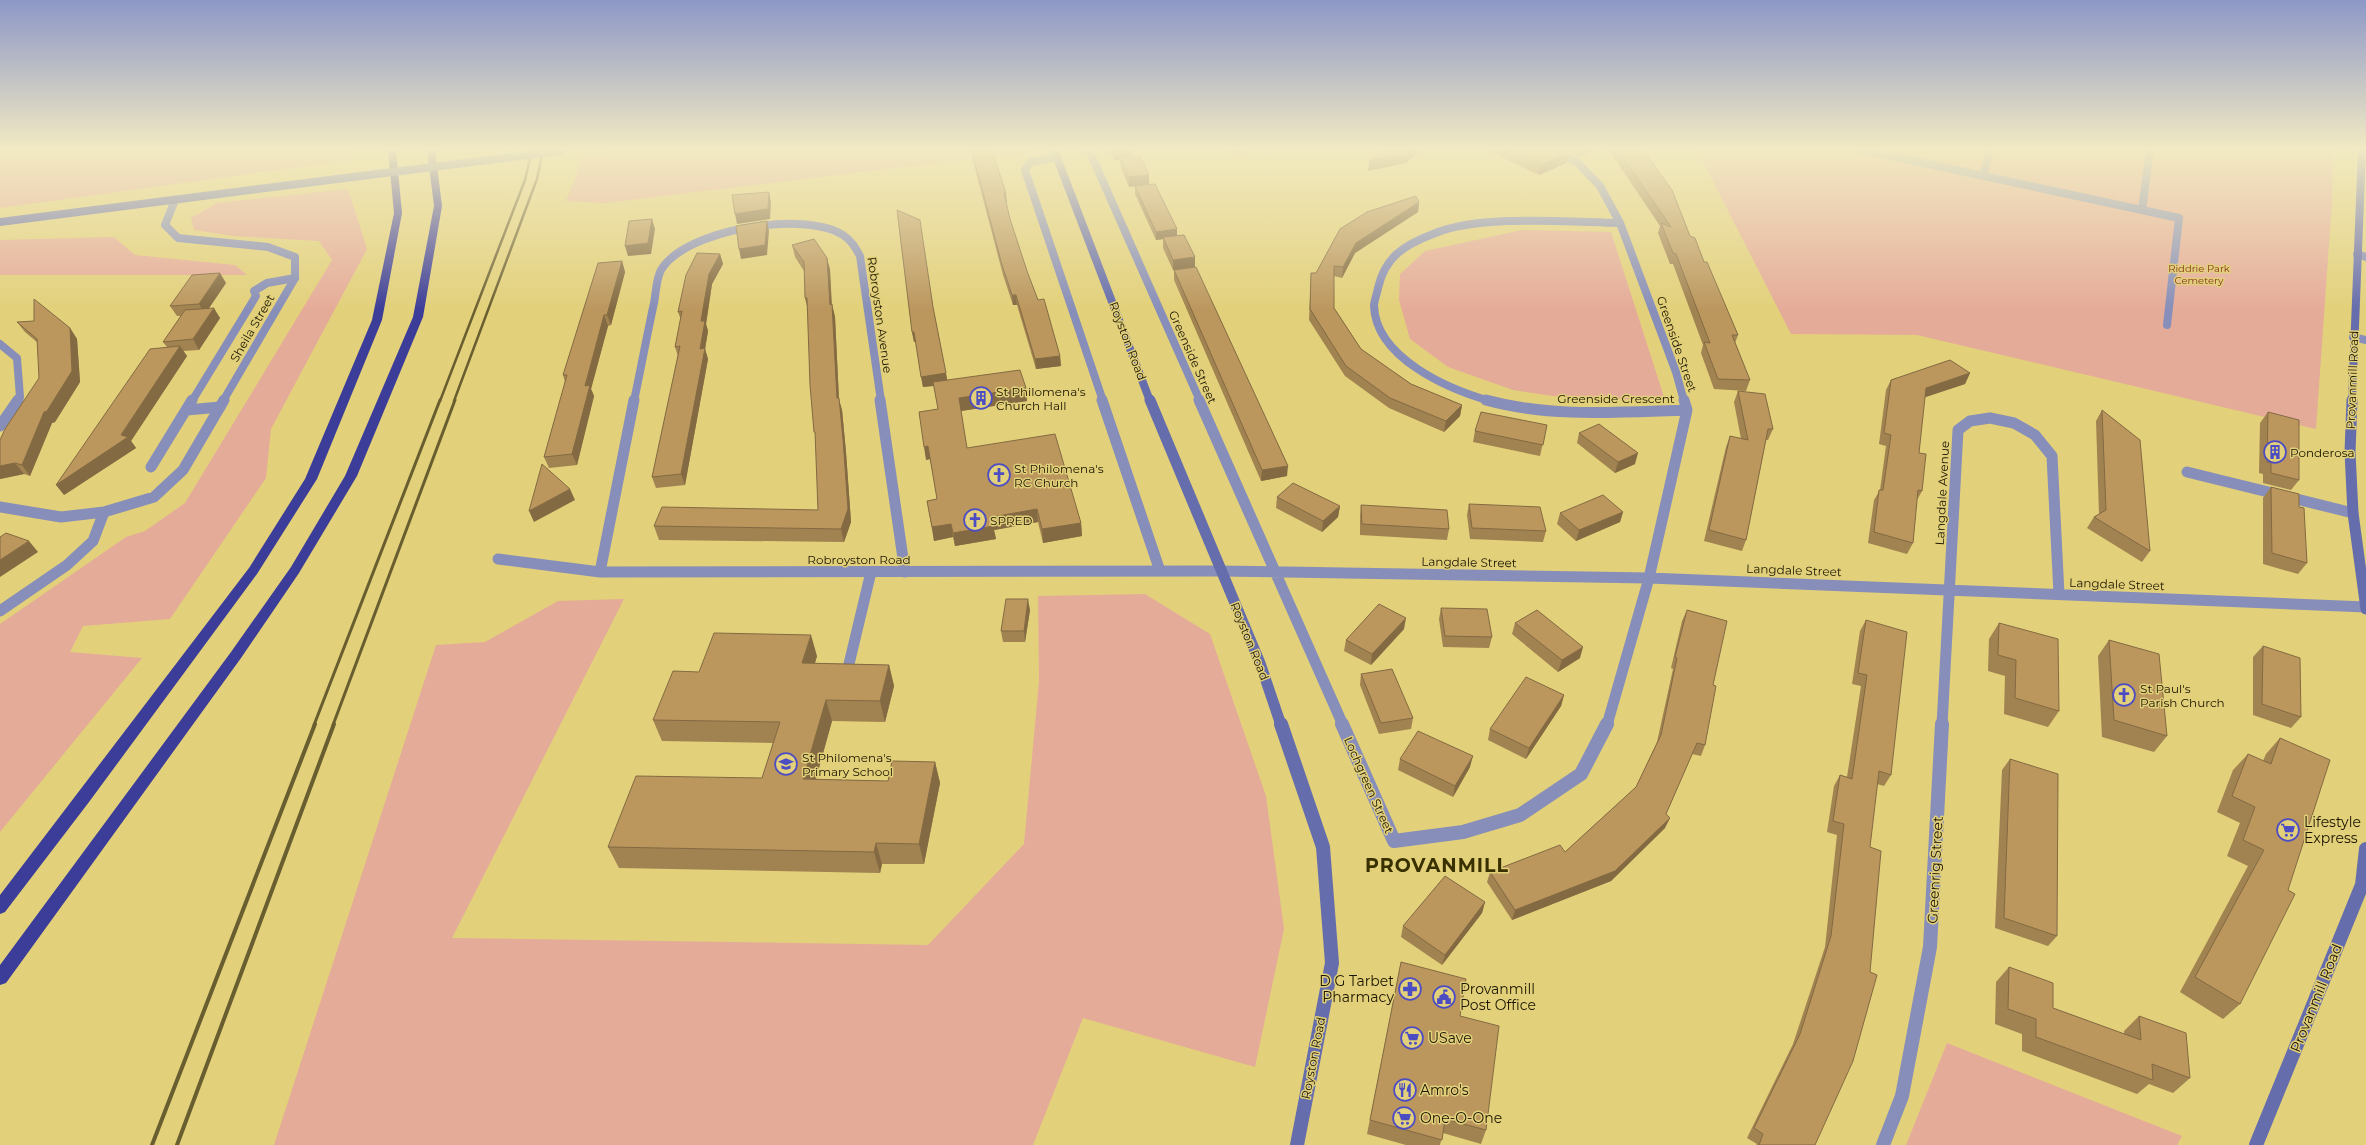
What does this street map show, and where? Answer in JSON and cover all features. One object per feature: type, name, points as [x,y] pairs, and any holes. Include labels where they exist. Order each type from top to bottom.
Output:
[{"type":"highway","points":[[0,907],[98,779],[253,571],[311,479],[378,320],[398,214],[397,203]]},
{"type":"highway","points":[[0,978],[241,648],[295,570],[351,476],[418,316],[438,203]]},
{"type":"main road","points":[[0,222],[149,203]]},
{"type":"main road","name":"Royston Road","points":[[1075,203],[1170,452],[1260,663],[1323,847],[1332,963],[1297,1145]]},
{"type":"main road","name":"Provanmill Road","points":[[2363,203],[2362,256],[2353,337],[2350,452],[2353,513],[2366,608]]},
{"type":"main road","name":"Provanmill Road","points":[[2256,1145],[2362,885],[2366,849]]},
{"type":"street","points":[[152,467],[256,296],[254,292],[257,287],[273,282],[296,278],[295,257],[268,247],[178,238],[165,225],[174,203]]},
{"type":"street","name":"Royston Road","points":[[1036,203],[1160,571]]},
{"type":"street","name":"Greenside Street","points":[[1112,203],[1275,573]]},
{"type":"street","name":"Greenside Street","points":[[1609,203],[1620,223],[1676,372],[1687,410],[1649,578]]},
{"type":"street","points":[[2111,203],[2179,218],[2167,325]]},
{"type":"street","points":[[2142,210],[2143,203]]},
{"type":"street","name":"Greenside Crescent","points":[[1620,223],[1485,222],[1434,232],[1409,244],[1389,260],[1383,270],[1376,286],[1374,307],[1381,328],[1392,347],[1413,366],[1442,383],[1494,402],[1571,412],[1687,410]]},
{"type":"street","name":"Robroyston Avenue","points":[[600,572],[660,271],[672,257],[707,238],[789,224],[815,227],[840,234],[855,245],[860,256],[905,572]]},
{"type":"street","name":"Sheila Street","points":[[104,512],[154,497],[183,470],[296,278]]},
{"type":"street","points":[[2353,337],[2366,340]]},
{"type":"street","points":[[0,344],[16,358],[20,397],[0,426]]},
{"type":"street","points":[[186,410],[220,407]]},
{"type":"street","name":"Langdale Avenue","points":[[1951,590],[1958,430],[1970,421],[1990,418],[2014,423],[2035,435],[2052,456],[2059,594]]},
{"type":"street","points":[[2187,472],[2353,513]]},
{"type":"street","points":[[0,507],[61,517],[104,512],[93,541],[67,565],[0,611]]},
{"type":"street","name":"Robroyston Road","points":[[498,559],[600,572],[1220,571]]},
{"type":"street","name":"Langdale Street","points":[[1220,571],[1649,578],[2366,608]]},
{"type":"street","points":[[849,664],[871,572]]},
{"type":"street","name":"Lochgreen Street","points":[[1275,573],[1394,841],[1463,832],[1520,815],[1581,774],[1609,721],[1649,578]]},
{"type":"street","name":"Greenrig Street","points":[[1883,1145],[1902,1096],[1930,947],[1951,590]]},
{"type":"green space","points":[[0,203],[33,203],[0,208]]},
{"type":"green space","points":[[216,203],[353,203],[367,249],[271,429],[266,478],[170,619],[83,626],[70,652],[142,658],[0,832],[0,624],[126,537],[145,531],[185,503],[332,260],[319,241],[233,236],[194,230],[191,218]]},
{"type":"green space","name":"Riddrie Park Cemetery","points":[[1724,203],[2332,203],[2316,429],[1917,335],[1791,334]]},
{"type":"green space","points":[[1522,230],[1611,232],[1665,400],[1567,398],[1513,390],[1448,367],[1410,339],[1399,300],[1400,274],[1425,251]]},
{"type":"green space","points":[[114,237],[135,255],[235,265],[247,275],[0,275],[0,240]]},
{"type":"green space","points":[[1145,594],[1210,634],[1266,796],[1284,929],[1255,1067],[1083,1018],[1033,1145],[274,1145],[436,645],[485,642],[558,601],[624,599],[452,938],[928,945],[1024,844],[1039,681],[1038,596]]},
{"type":"green space","points":[[1947,1043],[2182,1136],[2177,1145],[1906,1145]]},
{"type":"building","points":[[733,203],[768,203],[768,209],[735,214]]},
{"type":"building","points":[[986,203],[1006,203],[1027,271],[1038,300],[1044,299],[1060,356],[1035,359],[1016,295],[1012,295],[1002,265]]},
{"type":"building","points":[[1143,203],[1165,203],[1177,229],[1156,232]]},
{"type":"building","points":[[1393,203],[1417,203],[1356,243],[1343,267],[1334,266],[1334,308],[1361,349],[1411,384],[1462,405],[1446,421],[1390,398],[1346,366],[1310,309],[1311,273],[1316,273],[1340,229],[1367,212]]},
{"type":"building","points":[[1655,203],[1677,203],[1690,236],[1695,238],[1704,262],[1707,262],[1738,335],[1732,335],[1750,380],[1718,379],[1704,342],[1710,343],[1676,254],[1673,253],[1661,223],[1671,227]]},
{"type":"building","points":[[897,210],[920,220],[933,307],[946,373],[921,377],[914,332],[912,332]]},
{"type":"building","points":[[652,219],[648,243],[625,246],[629,221]]},
{"type":"building","points":[[767,221],[765,245],[739,249],[736,226]]},
{"type":"building","points":[[1184,235],[1195,257],[1173,260],[1163,237]]},
{"type":"building","points":[[814,239],[827,258],[830,305],[832,304],[837,398],[839,398],[848,509],[841,529],[654,526],[662,507],[818,510],[815,432],[810,385],[807,298],[805,298],[804,262],[792,245]]},
{"type":"building","points":[[697,253],[720,254],[709,274],[701,321],[705,321],[700,349],[705,348],[681,474],[652,477],[680,346],[675,347],[682,311],[678,312],[686,275]]},
{"type":"building","points":[[622,261],[607,315],[604,315],[585,386],[590,385],[572,454],[544,457],[567,375],[563,375],[598,263]]},
{"type":"building","points":[[1196,267],[1288,466],[1262,470],[1174,270]]},
{"type":"building","points":[[220,273],[199,304],[170,306],[192,275]]},
{"type":"building","points":[[34,299],[70,328],[72,371],[47,411],[44,412],[22,465],[15,463],[0,466],[0,440],[5,429],[39,378],[37,339],[17,322],[34,321]]},
{"type":"building","points":[[214,308],[193,339],[163,342],[185,310]]},
{"type":"building","points":[[180,346],[121,435],[128,437],[56,485],[150,349]]},
{"type":"building","points":[[1950,360],[1970,373],[1926,388],[1919,453],[1926,454],[1922,491],[1918,490],[1913,543],[1874,532],[1879,490],[1883,490],[1891,435],[1884,433],[1891,380]]},
{"type":"building","points":[[1020,370],[1026,388],[959,398],[967,448],[1055,434],[1081,523],[1042,529],[1037,509],[992,517],[994,526],[953,533],[951,524],[932,527],[927,501],[937,499],[928,446],[924,447],[919,412],[938,409],[933,382]]},
{"type":"building","points":[[1738,391],[1765,394],[1773,429],[1768,429],[1746,540],[1709,530],[1730,436],[1748,440]]},
{"type":"building","points":[[2102,410],[2140,440],[2150,551],[2094,517],[2106,510]]},
{"type":"building","points":[[1481,412],[1547,425],[1543,445],[1475,431]]},
{"type":"building","points":[[2268,412],[2299,420],[2299,480],[2271,473],[2271,463],[2267,462]]},
{"type":"building","points":[[1599,424],[1638,453],[1618,462],[1579,433]]},
{"type":"building","points":[[542,464],[570,489],[529,511]]},
{"type":"building","points":[[1293,483],[1340,506],[1323,521],[1277,497]]},
{"type":"building","points":[[2271,487],[2299,494],[2299,507],[2304,508],[2307,563],[2272,553]]},
{"type":"building","points":[[1603,495],[1623,512],[1579,530],[1560,513]]},
{"type":"building","points":[[1469,504],[1540,507],[1546,531],[1472,528]]},
{"type":"building","points":[[1361,505],[1447,510],[1449,529],[1362,524]]},
{"type":"building","points":[[6,533],[29,541],[0,560],[0,537]]},
{"type":"building","points":[[1006,599],[1028,599],[1024,631],[1001,631]]},
{"type":"building","points":[[1379,604],[1406,618],[1372,654],[1346,640]]},
{"type":"building","points":[[1441,608],[1487,609],[1492,637],[1445,636]]},
{"type":"building","points":[[1537,610],[1583,647],[1562,660],[1515,623]]},
{"type":"building","points":[[1687,610],[1727,621],[1713,685],[1716,686],[1705,745],[1697,743],[1666,814],[1670,818],[1615,871],[1515,910],[1490,872],[1560,845],[1565,852],[1636,787],[1661,735],[1677,658],[1675,657]]},
{"type":"building","points":[[1866,620],[1907,632],[1891,775],[1879,771],[1870,847],[1881,851],[1870,972],[1877,975],[1853,1061],[1815,1145],[1759,1145],[1763,1134],[1754,1128],[1800,1034],[1831,936],[1844,824],[1833,821],[1840,775],[1852,779],[1867,675],[1858,673]]},
{"type":"building","points":[[1999,623],[2058,639],[2059,711],[2015,698],[2016,660],[1998,655]]},
{"type":"building","points":[[714,633],[811,635],[802,663],[889,665],[880,701],[826,700],[803,779],[888,781],[892,761],[935,762],[919,844],[876,843],[874,852],[608,847],[636,776],[762,778],[780,722],[653,720],[673,671],[699,672]]},
{"type":"building","points":[[2109,640],[2159,654],[2167,736],[2114,720]]},
{"type":"building","points":[[2263,646],[2300,658],[2301,717],[2262,704]]},
{"type":"building","points":[[1392,669],[1413,718],[1381,723],[1361,674]]},
{"type":"building","points":[[1526,677],[1564,695],[1529,748],[1490,729]]},
{"type":"building","points":[[1418,731],[1473,756],[1455,786],[1400,759]]},
{"type":"building","points":[[2280,738],[2330,760],[2288,890],[2295,894],[2240,1004],[2195,977],[2264,850],[2243,840],[2255,807],[2232,796],[2248,754],[2271,764]]},
{"type":"building","points":[[2010,759],[2058,774],[2057,936],[2004,918]]},
{"type":"building","points":[[1445,876],[1485,902],[1445,955],[1403,926]]},
{"type":"building","points":[[1401,962],[1466,979],[1460,1016],[1499,1026],[1486,1130],[1445,1119],[1442,1140],[1370,1120]]},
{"type":"building","points":[[2009,967],[2053,983],[2053,1008],[2141,1040],[2139,1016],[2186,1033],[2190,1078],[2152,1064],[2153,1080],[2036,1037],[2036,1019],[2008,1009]]},
{"type":"railway","points":[[440,401],[516,203]]},
{"type":"railway","points":[[454,401],[528,203]]},
{"type":"railway","points":[[314,725],[440,400]]},
{"type":"railway","points":[[333,725],[455,400]]},
{"type":"railway","points":[[152,1145],[315,724]]},
{"type":"railway","points":[[177,1145],[334,724]]},
{"type":"place","name":"St Philomena's Church Hall","points":[[981,398]]},
{"type":"place","name":"Ponderosa","points":[[2275,452]]},
{"type":"place","name":"St Philomena's RC Church","points":[[999,475]]},
{"type":"place","name":"SPRED","points":[[975,520]]},
{"type":"place","name":"St Paul's Parish Church","points":[[2124,695]]},
{"type":"place","name":"St Philomena's Primary School","points":[[786,764]]},
{"type":"place","name":"Lifestyle Express","points":[[2288,830]]},
{"type":"place","name":"D G Tarbet Pharmacy","points":[[1410,989]]},
{"type":"place","name":"Provanmill Post Office","points":[[1444,997]]},
{"type":"place","name":"USave","points":[[1412,1038]]},
{"type":"place","name":"Amro's","points":[[1405,1090]]},
{"type":"place","name":"One-O-One","points":[[1404,1118]]},
{"type":"district","name":"PROVANMILL","points":[[1437,865]]}]
